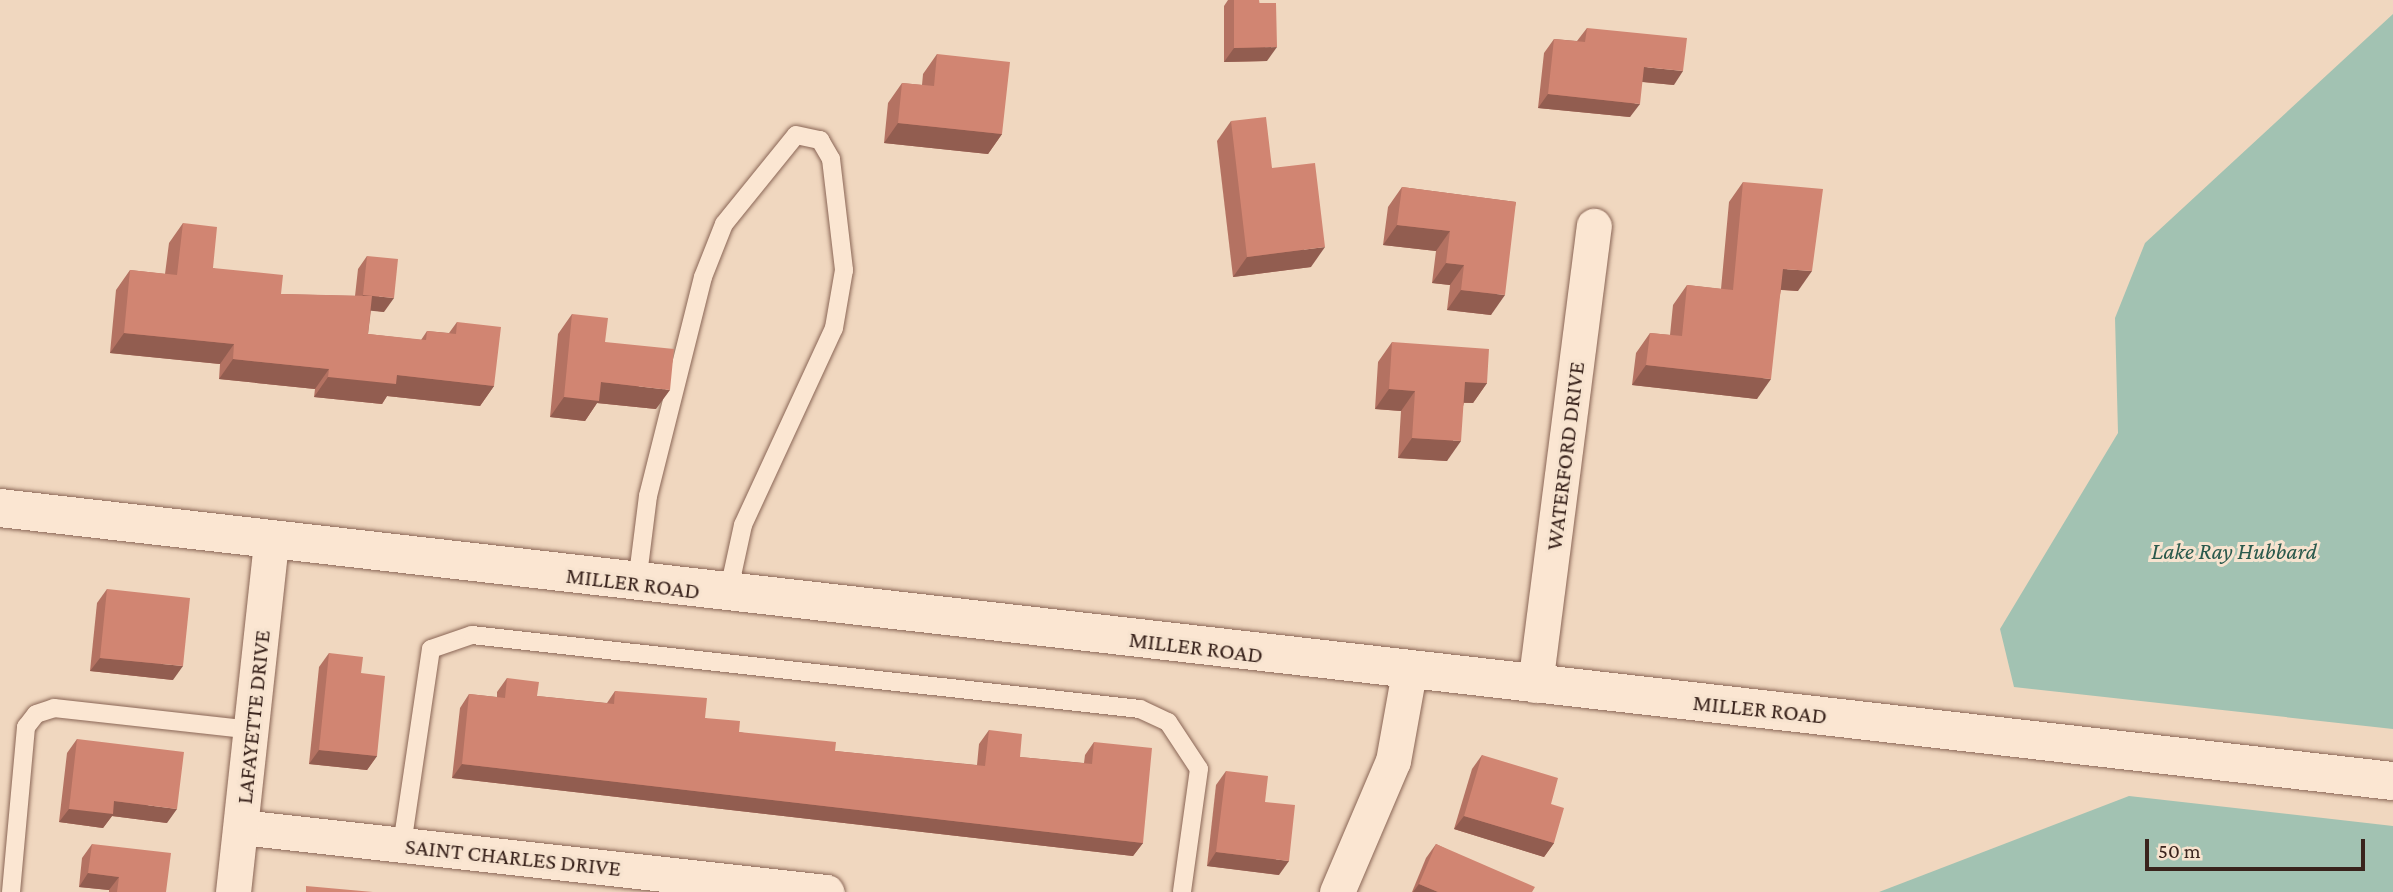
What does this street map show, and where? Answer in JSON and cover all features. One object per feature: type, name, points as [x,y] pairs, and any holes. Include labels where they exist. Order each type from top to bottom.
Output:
[{"type":"main road","name":"MILLER ROAD","points":[[0,509],[1409,672],[2393,781]]},
{"type":"street","name":"WATERFORD DRIVE","points":[[1535,685],[1594,226]]},
{"type":"street","name":"LAFAYETTE DRIVE","points":[[233,892],[271,542]]},
{"type":"street","points":[[1336,892],[1393,761],[1409,672]]},
{"type":"street","name":"SAINT CHARLES DRIVE","points":[[242,827],[827,892]]},
{"type":"lane","points":[[637,583],[648,496],[704,277],[724,224],[796,135],[820,140],[831,159],[844,270],[834,328],[743,525],[728,594]]},
{"type":"lane","points":[[402,845],[431,649],[472,635],[1140,709],[1168,722],[1199,769],[1182,892]]},
{"type":"lane","points":[[10,892],[26,727],[36,714],[54,708],[252,730]]},
{"type":"water","name":"Lake Ray Hubbard","points":[[2393,14],[2393,729],[2014,687],[2000,629],[2118,433],[2115,318],[2145,243]]},
{"type":"water","points":[[2129,796],[2393,826],[2393,892],[1879,892]]},
{"type":"building","points":[[1234,0],[1276,3],[1277,47],[1234,48]]},
{"type":"building","points":[[1587,28],[1687,38],[1683,71],[1644,67],[1640,104],[1548,94],[1554,39],[1585,42]]},
{"type":"building","points":[[937,54],[1010,62],[1002,134],[898,123],[902,83],[934,86]]},
{"type":"building","points":[[1266,117],[1272,168],[1315,163],[1325,247],[1247,257],[1231,121]]},
{"type":"building","points":[[1743,182],[1823,189],[1812,271],[1783,269],[1771,379],[1646,365],[1650,333],[1682,336],[1687,285],[1733,290]]},
{"type":"building","points":[[1402,187],[1516,202],[1505,295],[1461,290],[1464,265],[1446,263],[1450,231],[1397,225]]},
{"type":"building","points":[[183,223],[217,227],[213,268],[283,275],[281,294],[372,296],[368,334],[426,340],[427,331],[456,334],[457,322],[501,327],[494,386],[397,375],[396,384],[328,377],[329,369],[233,359],[234,344],[124,333],[130,270],[177,275]]},
{"type":"building","points":[[367,256],[398,259],[394,298],[363,295]]},
{"type":"building","points":[[572,314],[608,318],[605,342],[674,349],[670,390],[601,382],[599,401],[564,397]]},
{"type":"building","points":[[1392,342],[1489,349],[1487,383],[1465,382],[1461,441],[1412,438],[1415,391],[1389,389]]},
{"type":"building","points":[[107,589],[190,598],[183,666],[100,658]]},
{"type":"building","points":[[329,653],[363,657],[361,673],[385,676],[377,756],[319,750]]},
{"type":"building","points":[[507,678],[539,682],[537,696],[614,704],[615,691],[707,698],[705,718],[740,721],[739,732],[836,742],[835,751],[985,766],[989,730],[1022,734],[1020,757],[1092,764],[1094,742],[1152,748],[1143,843],[462,764],[469,694],[505,698]]},
{"type":"building","points":[[77,739],[184,752],[177,809],[114,801],[113,814],[69,809]]},
{"type":"building","points":[[1482,755],[1558,778],[1551,804],[1564,808],[1554,843],[1464,816]]},
{"type":"building","points":[[1226,771],[1268,776],[1265,802],[1295,805],[1289,861],[1216,852]]},
{"type":"building","points":[[92,844],[171,853],[166,892],[117,892],[119,877],[88,873]]},
{"type":"building","points":[[1436,844],[1535,887],[1532,892],[1438,892],[1419,884]]},
{"type":"building","points":[[306,886],[373,892],[306,892]]}]
